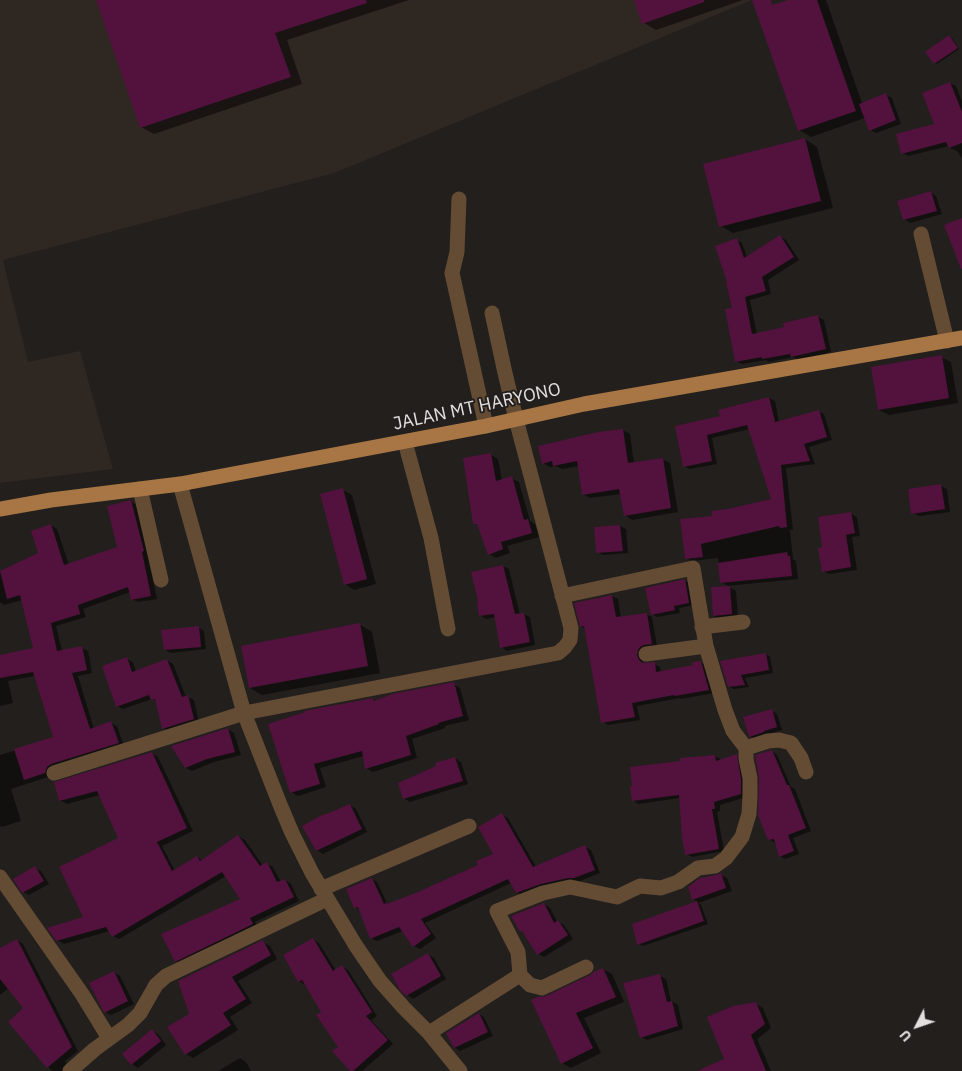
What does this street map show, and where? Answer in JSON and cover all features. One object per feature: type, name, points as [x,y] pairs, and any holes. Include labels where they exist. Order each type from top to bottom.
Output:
[{"type":"main road","name":"JALAN MT HARYONO","points":[[0,509],[51,500],[180,484],[405,442],[653,391],[958,340]]},
{"type":"street","points":[[459,199],[457,252],[452,272],[486,426]]},
{"type":"street","points":[[921,234],[958,340]]},
{"type":"street","points":[[54,773],[244,713],[558,653],[565,647],[570,640],[571,628],[516,419],[492,313]]},
{"type":"street","points":[[405,442],[431,538],[448,629]]},
{"type":"street","points":[[180,484],[244,713],[292,833],[324,894],[380,981],[428,1032],[460,1071]]},
{"type":"street","points":[[140,489],[161,580]]},
{"type":"street","points":[[562,596],[693,568],[706,646],[733,731],[746,748],[750,778],[749,814],[742,836],[726,858],[715,866],[698,868],[678,882],[661,888],[640,886],[616,897],[570,887],[542,893],[497,911],[518,952],[520,975],[530,984],[542,988],[586,967]]},
{"type":"street","points":[[702,627],[743,622]]},
{"type":"street","points":[[646,654],[706,646]]},
{"type":"street","points":[[746,748],[768,741],[778,740],[791,743],[801,758],[806,772]]},
{"type":"street","points":[[70,1071],[140,1013],[156,984],[166,976],[324,894],[469,826]]},
{"type":"street","points":[[0,877],[82,994],[109,1038]]},
{"type":"street","points":[[428,1032],[520,975]]},
{"type":"shaded area","points":[[0,0],[752,0],[334,173],[3,260],[28,362],[80,351],[113,469],[0,483]]},
{"type":"building","points":[[96,0],[366,0],[367,3],[275,33],[291,77],[140,128]]},
{"type":"building","points":[[634,0],[704,0],[704,2],[642,24]]},
{"type":"building","points":[[752,0],[771,0],[772,5],[788,0],[817,0],[856,111],[798,131]]},
{"type":"building","points":[[949,35],[958,48],[934,64],[925,52]]},
{"type":"building","points":[[950,82],[962,112],[962,143],[949,148],[946,142],[901,154],[896,134],[934,124],[922,93]]},
{"type":"building","points":[[886,93],[896,120],[869,131],[859,104]]},
{"type":"building","points":[[805,138],[821,201],[719,227],[703,164]]},
{"type":"building","points":[[931,191],[937,211],[903,220],[897,201]]},
{"type":"building","points":[[962,218],[962,269],[961,269],[944,225]]},
{"type":"building","points":[[780,235],[794,257],[762,277],[766,291],[745,297],[752,334],[784,327],[783,323],[818,315],[826,349],[791,357],[790,354],[735,362],[725,309],[732,308],[727,282],[715,246],[737,238],[744,258]]},
{"type":"building","points":[[942,355],[949,398],[878,410],[871,367]]},
{"type":"building","points":[[769,397],[775,422],[819,410],[827,437],[804,444],[810,461],[781,465],[787,527],[780,528],[779,526],[701,544],[703,557],[685,559],[680,519],[712,516],[711,511],[771,499],[747,425],[707,435],[712,461],[683,467],[675,426],[720,416],[718,410]]},
{"type":"building","points":[[623,429],[628,463],[663,458],[671,508],[624,516],[619,489],[582,495],[577,461],[553,466],[552,461],[542,464],[538,446],[598,432]]},
{"type":"building","points":[[491,453],[496,481],[512,476],[524,520],[528,519],[532,533],[501,542],[503,549],[488,555],[477,524],[473,524],[463,458]]},
{"type":"building","points":[[941,484],[945,509],[911,514],[908,489]]},
{"type":"building","points":[[343,488],[367,579],[344,585],[320,494]]},
{"type":"building","points":[[131,500],[144,551],[142,552],[151,596],[131,600],[128,587],[78,605],[80,614],[51,623],[57,651],[82,646],[87,670],[72,673],[90,729],[111,721],[119,743],[51,764],[47,767],[45,773],[24,780],[14,749],[53,737],[33,672],[0,678],[0,655],[33,648],[20,595],[7,599],[0,571],[38,553],[31,531],[51,524],[64,565],[117,547],[107,506]]},
{"type":"building","points":[[851,512],[855,533],[846,535],[851,567],[822,572],[818,548],[822,547],[818,517]]},
{"type":"building","points":[[620,525],[623,551],[596,553],[594,527]]},
{"type":"building","points":[[787,552],[788,556],[790,556],[792,576],[720,583],[718,563]]},
{"type":"building","points":[[503,565],[515,614],[524,613],[530,642],[500,648],[494,614],[479,616],[478,601],[471,572]]},
{"type":"building","points":[[685,579],[689,603],[674,606],[675,610],[651,615],[645,588]]},
{"type":"building","points":[[730,586],[732,614],[713,616],[711,587]]},
{"type":"building","points":[[612,595],[616,617],[647,613],[652,644],[640,647],[637,655],[639,660],[643,663],[655,662],[656,672],[693,665],[692,662],[701,661],[709,690],[632,703],[635,717],[601,723],[584,626],[580,627],[574,603]]},
{"type":"building","points":[[360,623],[368,666],[249,688],[241,646]]},
{"type":"building","points":[[199,626],[201,647],[164,650],[161,630]]},
{"type":"building","points":[[766,653],[769,670],[741,675],[745,685],[728,687],[720,661]]},
{"type":"building","points":[[127,657],[132,672],[167,659],[182,697],[188,695],[194,719],[162,729],[155,699],[151,700],[149,695],[116,707],[102,666]]},
{"type":"building","points":[[454,682],[463,716],[438,723],[406,736],[411,755],[365,769],[362,751],[314,764],[320,784],[290,793],[268,724],[304,711],[373,698],[374,701],[392,694]]},
{"type":"building","points":[[772,709],[777,727],[749,737],[743,717]]},
{"type":"building","points":[[228,728],[235,752],[207,759],[185,768],[171,746]]},
{"type":"building","points":[[772,750],[787,785],[789,785],[806,828],[788,835],[794,851],[779,857],[774,839],[768,840],[758,815],[759,778],[755,755]]},
{"type":"building","points":[[152,752],[187,828],[157,842],[172,871],[197,856],[200,861],[238,835],[260,866],[267,862],[277,882],[285,879],[294,897],[250,918],[253,924],[175,962],[161,934],[240,899],[222,872],[112,937],[106,927],[56,941],[47,928],[83,917],[59,867],[118,838],[97,791],[59,801],[54,782]]},
{"type":"building","points":[[737,754],[741,794],[714,802],[715,809],[712,809],[719,849],[685,855],[679,795],[632,801],[630,767],[680,761],[680,758],[715,755],[716,761]]},
{"type":"building","points":[[455,757],[463,781],[403,799],[398,783],[436,766],[435,763]]},
{"type":"building","points":[[350,804],[362,829],[316,851],[302,826],[324,814]]},
{"type":"building","points":[[502,813],[533,867],[585,845],[595,870],[574,878],[541,884],[516,893],[508,879],[421,919],[431,934],[413,947],[399,927],[370,939],[358,907],[354,908],[346,889],[372,878],[384,904],[387,902],[387,904],[478,865],[476,861],[493,854],[478,827]]},
{"type":"building","points":[[35,866],[44,881],[22,893],[13,879]]},
{"type":"building","points":[[721,873],[726,888],[692,900],[688,887],[700,878]]},
{"type":"building","points":[[697,901],[704,921],[637,945],[632,924]]},
{"type":"building","points":[[544,903],[554,923],[558,920],[568,935],[537,955],[511,916]]},
{"type":"building","points":[[313,938],[333,971],[342,965],[372,1012],[366,1016],[388,1040],[353,1071],[350,1071],[332,1051],[338,1047],[316,1015],[321,1012],[302,980],[298,982],[283,955]]},
{"type":"building","points":[[17,939],[72,1047],[47,1068],[8,1022],[23,1008],[0,979],[0,948]]},
{"type":"building","points":[[263,940],[271,955],[232,977],[246,999],[223,1013],[231,1025],[185,1055],[167,1027],[189,1014],[178,981]]},
{"type":"building","points":[[428,953],[441,976],[406,996],[400,990],[391,974]]},
{"type":"building","points":[[603,968],[616,997],[576,1013],[593,1048],[561,1064],[531,1000],[546,996]]},
{"type":"building","points":[[114,971],[128,1001],[104,1013],[89,983]]},
{"type":"building","points":[[660,974],[667,1002],[672,1001],[678,1026],[640,1038],[623,983]]},
{"type":"building","points":[[756,1002],[765,1024],[751,1035],[766,1071],[697,1071],[724,1059],[707,1017],[733,1006]]},
{"type":"building","points":[[479,1013],[488,1032],[454,1048],[446,1033]]},
{"type":"building","points":[[152,1029],[161,1041],[131,1065],[122,1054]]}]
